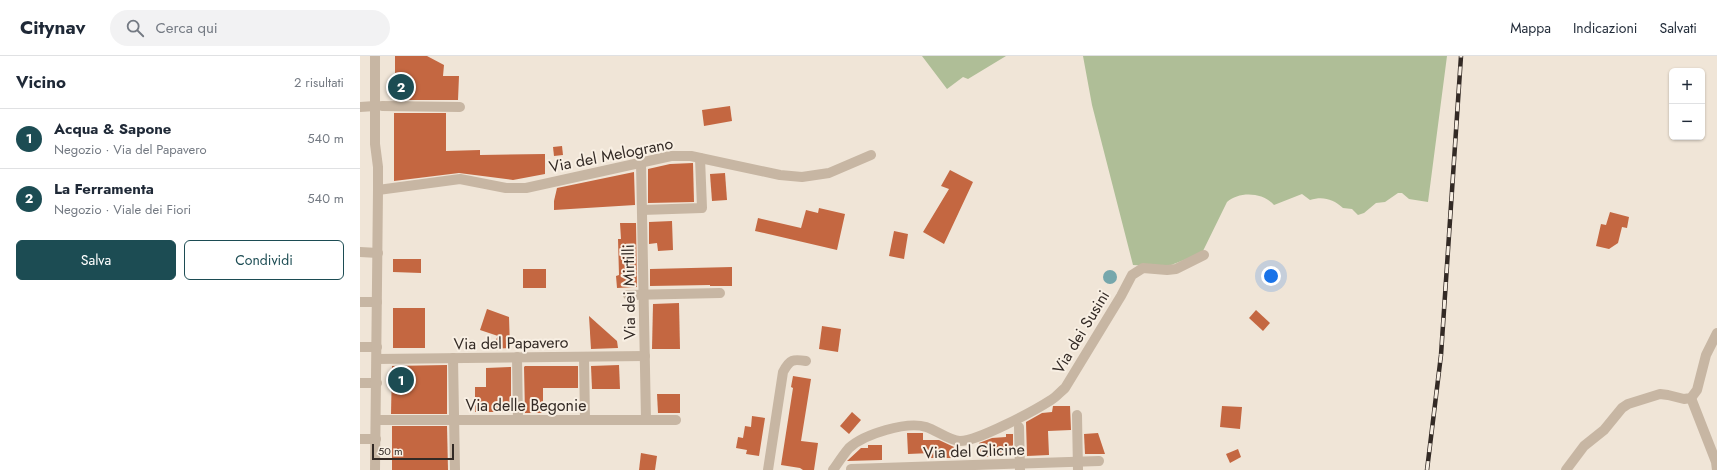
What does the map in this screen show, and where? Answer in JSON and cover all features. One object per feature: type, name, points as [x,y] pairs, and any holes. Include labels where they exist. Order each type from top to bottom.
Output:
[{"type":"street","points":[[376,56],[378,106]]},
{"type":"street","points":[[375,470],[378,167],[375,144],[382,56]]},
{"type":"street","points":[[360,106],[460,107]]},
{"type":"street","name":"Via del Melograno","points":[[378,190],[460,179],[506,188],[526,188],[671,156],[691,156],[802,177],[829,173],[871,155]]},
{"type":"street","points":[[642,210],[702,208],[700,158]]},
{"type":"street","name":"Via dei Mirtilli","points":[[641,163],[646,420]]},
{"type":"street","points":[[360,252],[378,253]]},
{"type":"street","name":"Via dei Susini","points":[[833,470],[850,447],[880,432],[895,427],[920,425],[956,440],[962,441],[990,432],[1037,408],[1052,399],[1065,388],[1076,373],[1108,315],[1122,296],[1132,275],[1143,268],[1167,270],[1176,268],[1204,255]]},
{"type":"street","points":[[628,295],[720,293]]},
{"type":"street","points":[[360,302],[377,302]]},
{"type":"street","points":[[1566,470],[1584,446],[1604,430],[1622,408],[1628,404],[1660,394],[1684,399],[1691,398],[1697,390],[1706,355],[1717,333]]},
{"type":"street","points":[[360,347],[377,347]]},
{"type":"street","name":"Via del Papavero","points":[[377,359],[645,356]]},
{"type":"street","points":[[517,357],[518,420]]},
{"type":"street","points":[[584,357],[585,420]]},
{"type":"street","points":[[453,358],[455,470]]},
{"type":"street","points":[[768,470],[783,372],[788,363],[795,359],[806,361]]},
{"type":"street","points":[[360,383],[377,383]]},
{"type":"street","points":[[1691,398],[1716,462],[1717,470]]},
{"type":"street","points":[[1076,415],[1078,466]]},
{"type":"street","name":"Via delle Begonie","points":[[376,420],[676,420]]},
{"type":"street","points":[[1019,427],[1020,467]]},
{"type":"street","points":[[360,440],[376,439]]},
{"type":"street","name":"Via del Glicine","points":[[851,470],[1078,466],[1099,461]]},
{"type":"green space","points":[[922,56],[1006,56],[968,79],[963,77],[947,89]]},
{"type":"green space","points":[[1083,56],[1447,56],[1428,202],[1409,199],[1402,193],[1398,193],[1385,202],[1376,203],[1364,213],[1358,215],[1352,209],[1343,208],[1332,200],[1319,198],[1310,200],[1302,194],[1274,205],[1257,195],[1251,194],[1238,196],[1227,202],[1202,253],[1166,267],[1133,265],[1092,105]]},
{"type":"water","points":[[1107,270],[1113,270],[1117,274],[1117,280],[1113,284],[1107,284],[1103,280],[1103,274]]},
{"type":"building","points":[[395,56],[427,56],[444,65],[443,76],[459,76],[458,100],[395,100]]},
{"type":"building","points":[[730,106],[732,121],[704,126],[702,110]]},
{"type":"building","points":[[394,113],[446,113],[446,151],[480,150],[480,155],[545,154],[545,174],[513,180],[459,173],[394,181]]},
{"type":"building","points":[[562,146],[563,155],[554,156],[553,147]]},
{"type":"building","points":[[693,163],[694,202],[648,203],[648,169],[670,164]]},
{"type":"building","points":[[950,170],[973,182],[944,244],[923,232],[949,189],[941,186]]},
{"type":"building","points":[[634,172],[635,205],[554,210],[554,201],[557,188]]},
{"type":"building","points":[[725,173],[727,200],[712,201],[710,174]]},
{"type":"building","points":[[819,208],[845,214],[837,250],[755,231],[758,218],[801,228],[806,210],[818,213]]},
{"type":"building","points":[[1610,212],[1629,217],[1627,228],[1622,227],[1618,243],[1609,249],[1596,246],[1601,224],[1606,225]]},
{"type":"building","points":[[672,221],[673,250],[658,251],[657,243],[649,244],[649,222]]},
{"type":"building","points":[[620,223],[636,223],[637,287],[617,288],[616,276],[619,275],[618,239],[621,239]]},
{"type":"building","points":[[894,231],[908,234],[904,259],[889,256]]},
{"type":"building","points":[[393,259],[421,259],[421,273],[393,272]]},
{"type":"building","points":[[732,267],[732,286],[650,286],[650,269]]},
{"type":"building","points":[[523,269],[546,269],[546,288],[523,288]]},
{"type":"building","points":[[679,303],[680,349],[652,349],[653,304]]},
{"type":"building","points":[[393,308],[425,308],[425,348],[393,348]]},
{"type":"building","points":[[487,309],[509,317],[510,348],[491,349],[498,336],[480,330]]},
{"type":"building","points":[[1256,310],[1270,323],[1263,331],[1249,318]]},
{"type":"building","points":[[589,316],[617,341],[618,348],[591,349]]},
{"type":"building","points":[[822,326],[841,329],[838,352],[819,349]]},
{"type":"building","points":[[447,365],[447,414],[391,414],[392,366]]},
{"type":"building","points":[[619,365],[620,389],[592,389],[591,366]]},
{"type":"building","points":[[525,366],[578,366],[578,388],[543,388],[543,413],[525,413]]},
{"type":"building","points":[[511,367],[511,412],[475,412],[475,387],[486,387],[486,368]]},
{"type":"building","points":[[793,376],[811,379],[801,441],[818,443],[814,470],[803,470],[800,468],[781,465],[793,388],[791,387]]},
{"type":"building","points":[[657,394],[680,394],[680,413],[658,413]]},
{"type":"building","points":[[1053,406],[1070,406],[1071,430],[1048,431],[1049,455],[1027,456],[1026,422],[1042,413],[1052,412]]},
{"type":"building","points":[[1222,406],[1242,407],[1240,429],[1220,427]]},
{"type":"building","points":[[852,412],[861,420],[849,434],[840,426]]},
{"type":"building","points":[[752,416],[765,418],[759,456],[746,454],[747,450],[736,448],[738,437],[743,438],[745,426],[751,427]]},
{"type":"building","points":[[392,426],[447,426],[448,470],[392,470]]},
{"type":"building","points":[[907,433],[923,433],[923,440],[939,440],[954,447],[954,458],[931,458],[931,453],[908,454]]},
{"type":"building","points":[[1098,433],[1105,454],[1085,454],[1084,434]]},
{"type":"building","points":[[1006,434],[1013,434],[1013,456],[979,457],[979,443],[992,438],[1006,437]]},
{"type":"building","points":[[868,445],[882,445],[882,460],[847,461],[861,448],[868,448]]},
{"type":"building","points":[[1238,449],[1241,457],[1230,463],[1226,454]]},
{"type":"building","points":[[641,453],[657,456],[655,470],[639,470]]},
{"type":"railway","points":[[1427,470],[1441,355],[1461,56]]},
{"type":"place","name":"La Ferramenta","points":[[401,87]]},
{"type":"place","name":"Acqua & Sapone","points":[[401,380]]}]
